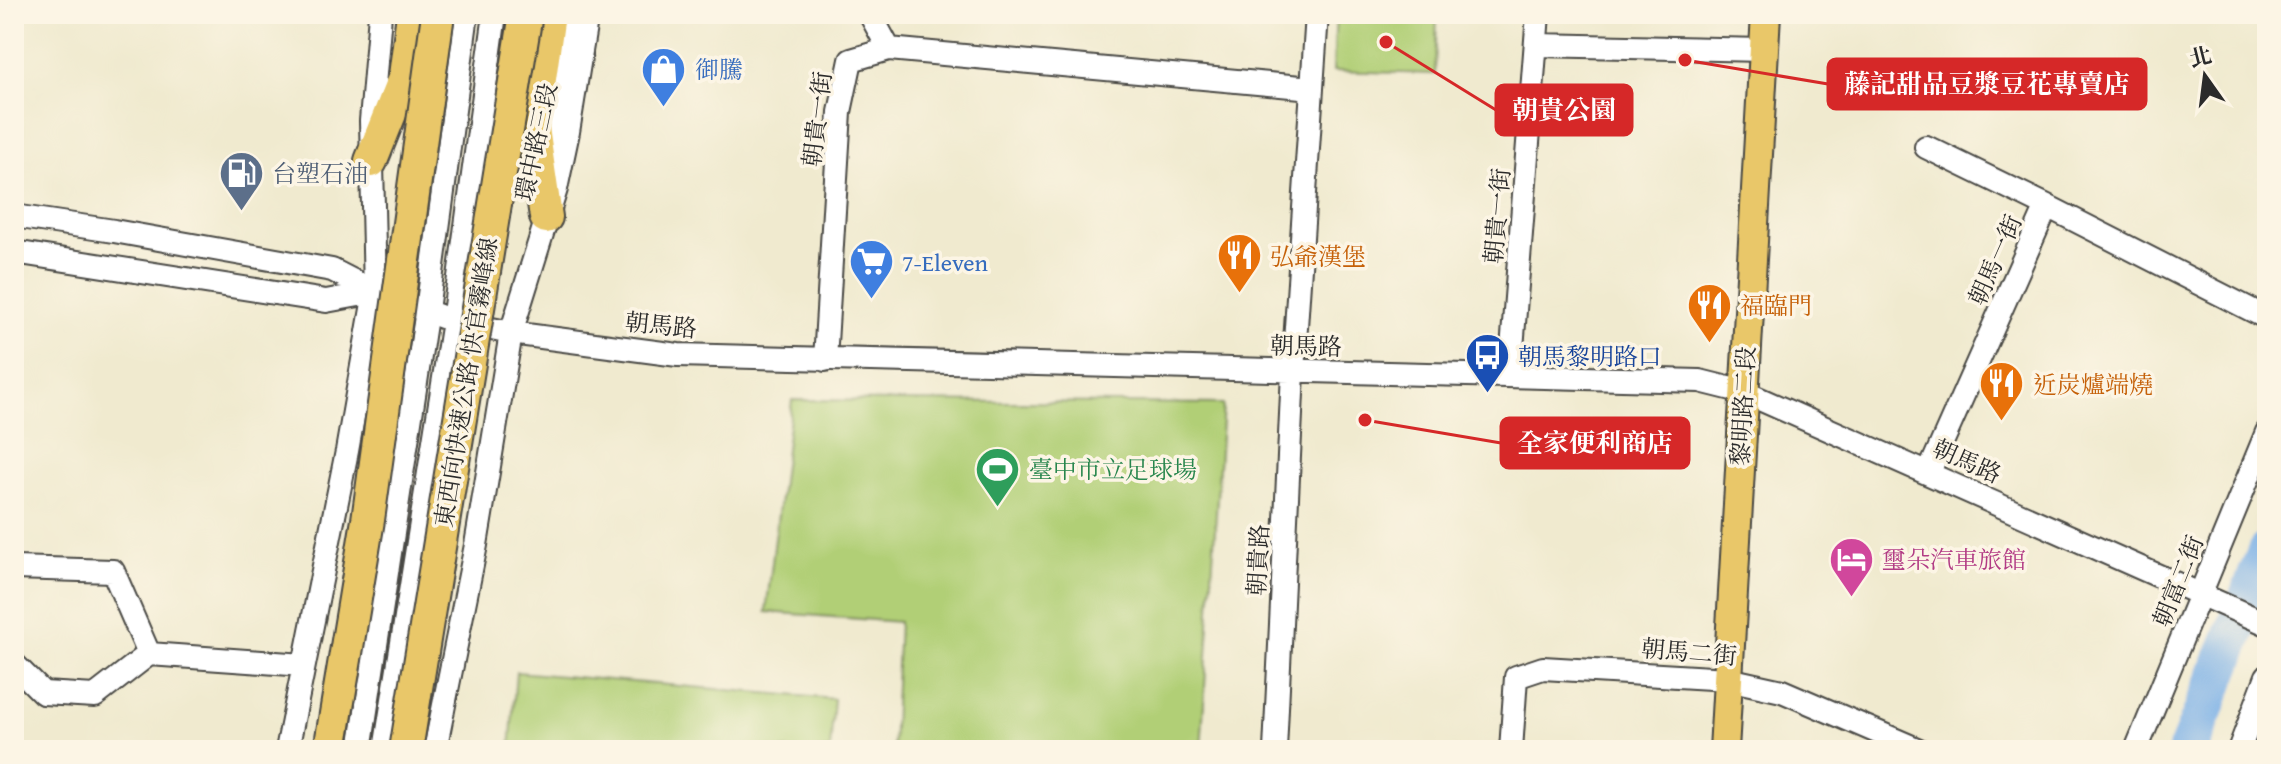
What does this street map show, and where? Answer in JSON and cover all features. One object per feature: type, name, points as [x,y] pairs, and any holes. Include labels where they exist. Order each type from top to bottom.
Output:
[{"type":"highway","points":[[371,161],[405,76],[413,14]]},
{"type":"highway","points":[[330,750],[368,520],[438,14]]},
{"type":"highway","name":"東西向快速公路 快官霧峰線","points":[[406,750],[526,14]]},
{"type":"highway","points":[[546,217],[542,133],[549,14]]},
{"type":"main road","name":"黎明路二段","points":[[1724,750],[1766,14]]},
{"type":"street","points":[[287,750],[347,451],[375,292],[371,121],[380,14]]},
{"type":"street","points":[[371,121],[394,14]]},
{"type":"street","points":[[360,750],[427,310],[467,14]]},
{"type":"street","points":[[385,750],[453,321],[495,14]]},
{"type":"street","points":[[542,133],[566,14]]},
{"type":"street","name":"環中路三段","points":[[435,750],[476,545],[511,333],[556,189],[587,14]]},
{"type":"street","points":[[870,14],[889,49]]},
{"type":"street","points":[[1293,372],[1317,14]]},
{"type":"street","name":"朝貴一街","points":[[1510,375],[1538,14]]},
{"type":"street","points":[[1537,45],[1764,50]]},
{"type":"street","name":"朝貴一街","points":[[825,360],[843,99],[851,60],[889,49],[1312,88]]},
{"type":"street","points":[[1926,147],[2047,206]]},
{"type":"street","name":"朝馬一街","points":[[1929,472],[2047,206],[2267,318]]},
{"type":"street","name":"朝馬路","points":[[14,216],[332,270],[375,292],[453,321],[511,333],[678,355],[1700,381],[1744,392],[2267,624]]},
{"type":"street","name":"朝馬路","points":[[14,252],[326,301],[375,292]]},
{"type":"street","name":"朝貴路","points":[[1275,750],[1293,372]]},
{"type":"street","name":"朝富二街","points":[[2136,750],[2267,432]]},
{"type":"street","points":[[14,568],[113,571],[149,654]]},
{"type":"street","points":[[14,664],[43,693],[95,696],[149,654],[304,665]]},
{"type":"street","name":"朝馬二街","points":[[1511,750],[1516,677],[1543,668],[1728,679],[1782,691],[1919,750]]},
{"type":"street","points":[[2239,750],[2267,676]]},
{"type":"green space","points":[[1336,14],[1437,14],[1435,74],[1333,71]]},
{"type":"green space","name":"臺中市立足球場","points":[[792,400],[1223,404],[1201,750],[893,750],[899,622],[766,612]]},
{"type":"green space","points":[[516,672],[834,699],[830,750],[510,750]]},
{"type":"waterway","points":[[2188,750],[2267,552]]},
{"type":"place","name":"朝貴公園","points":[[1386,42]]},
{"type":"place","name":"藤記甜品豆漿豆花專賣店","points":[[1685,60]]},
{"type":"place","name":"御騰","points":[[664,108]]},
{"type":"place","name":"台塑石油","points":[[241,212]]},
{"type":"place","name":"弘爺漢堡","points":[[1239,295]]},
{"type":"place","name":"7-Eleven","points":[[871,301]]},
{"type":"place","name":"福臨門","points":[[1709,344]]},
{"type":"place","name":"朝馬黎明路口","points":[[1487,395]]},
{"type":"place","name":"全家便利商店","points":[[1365,420]]},
{"type":"place","name":"近炭爐端燒","points":[[2002,423]]},
{"type":"place","name":"臺中市立足球場","points":[[998,508]]},
{"type":"place","name":"璽朵汽車旅館","points":[[1851,598]]}]
